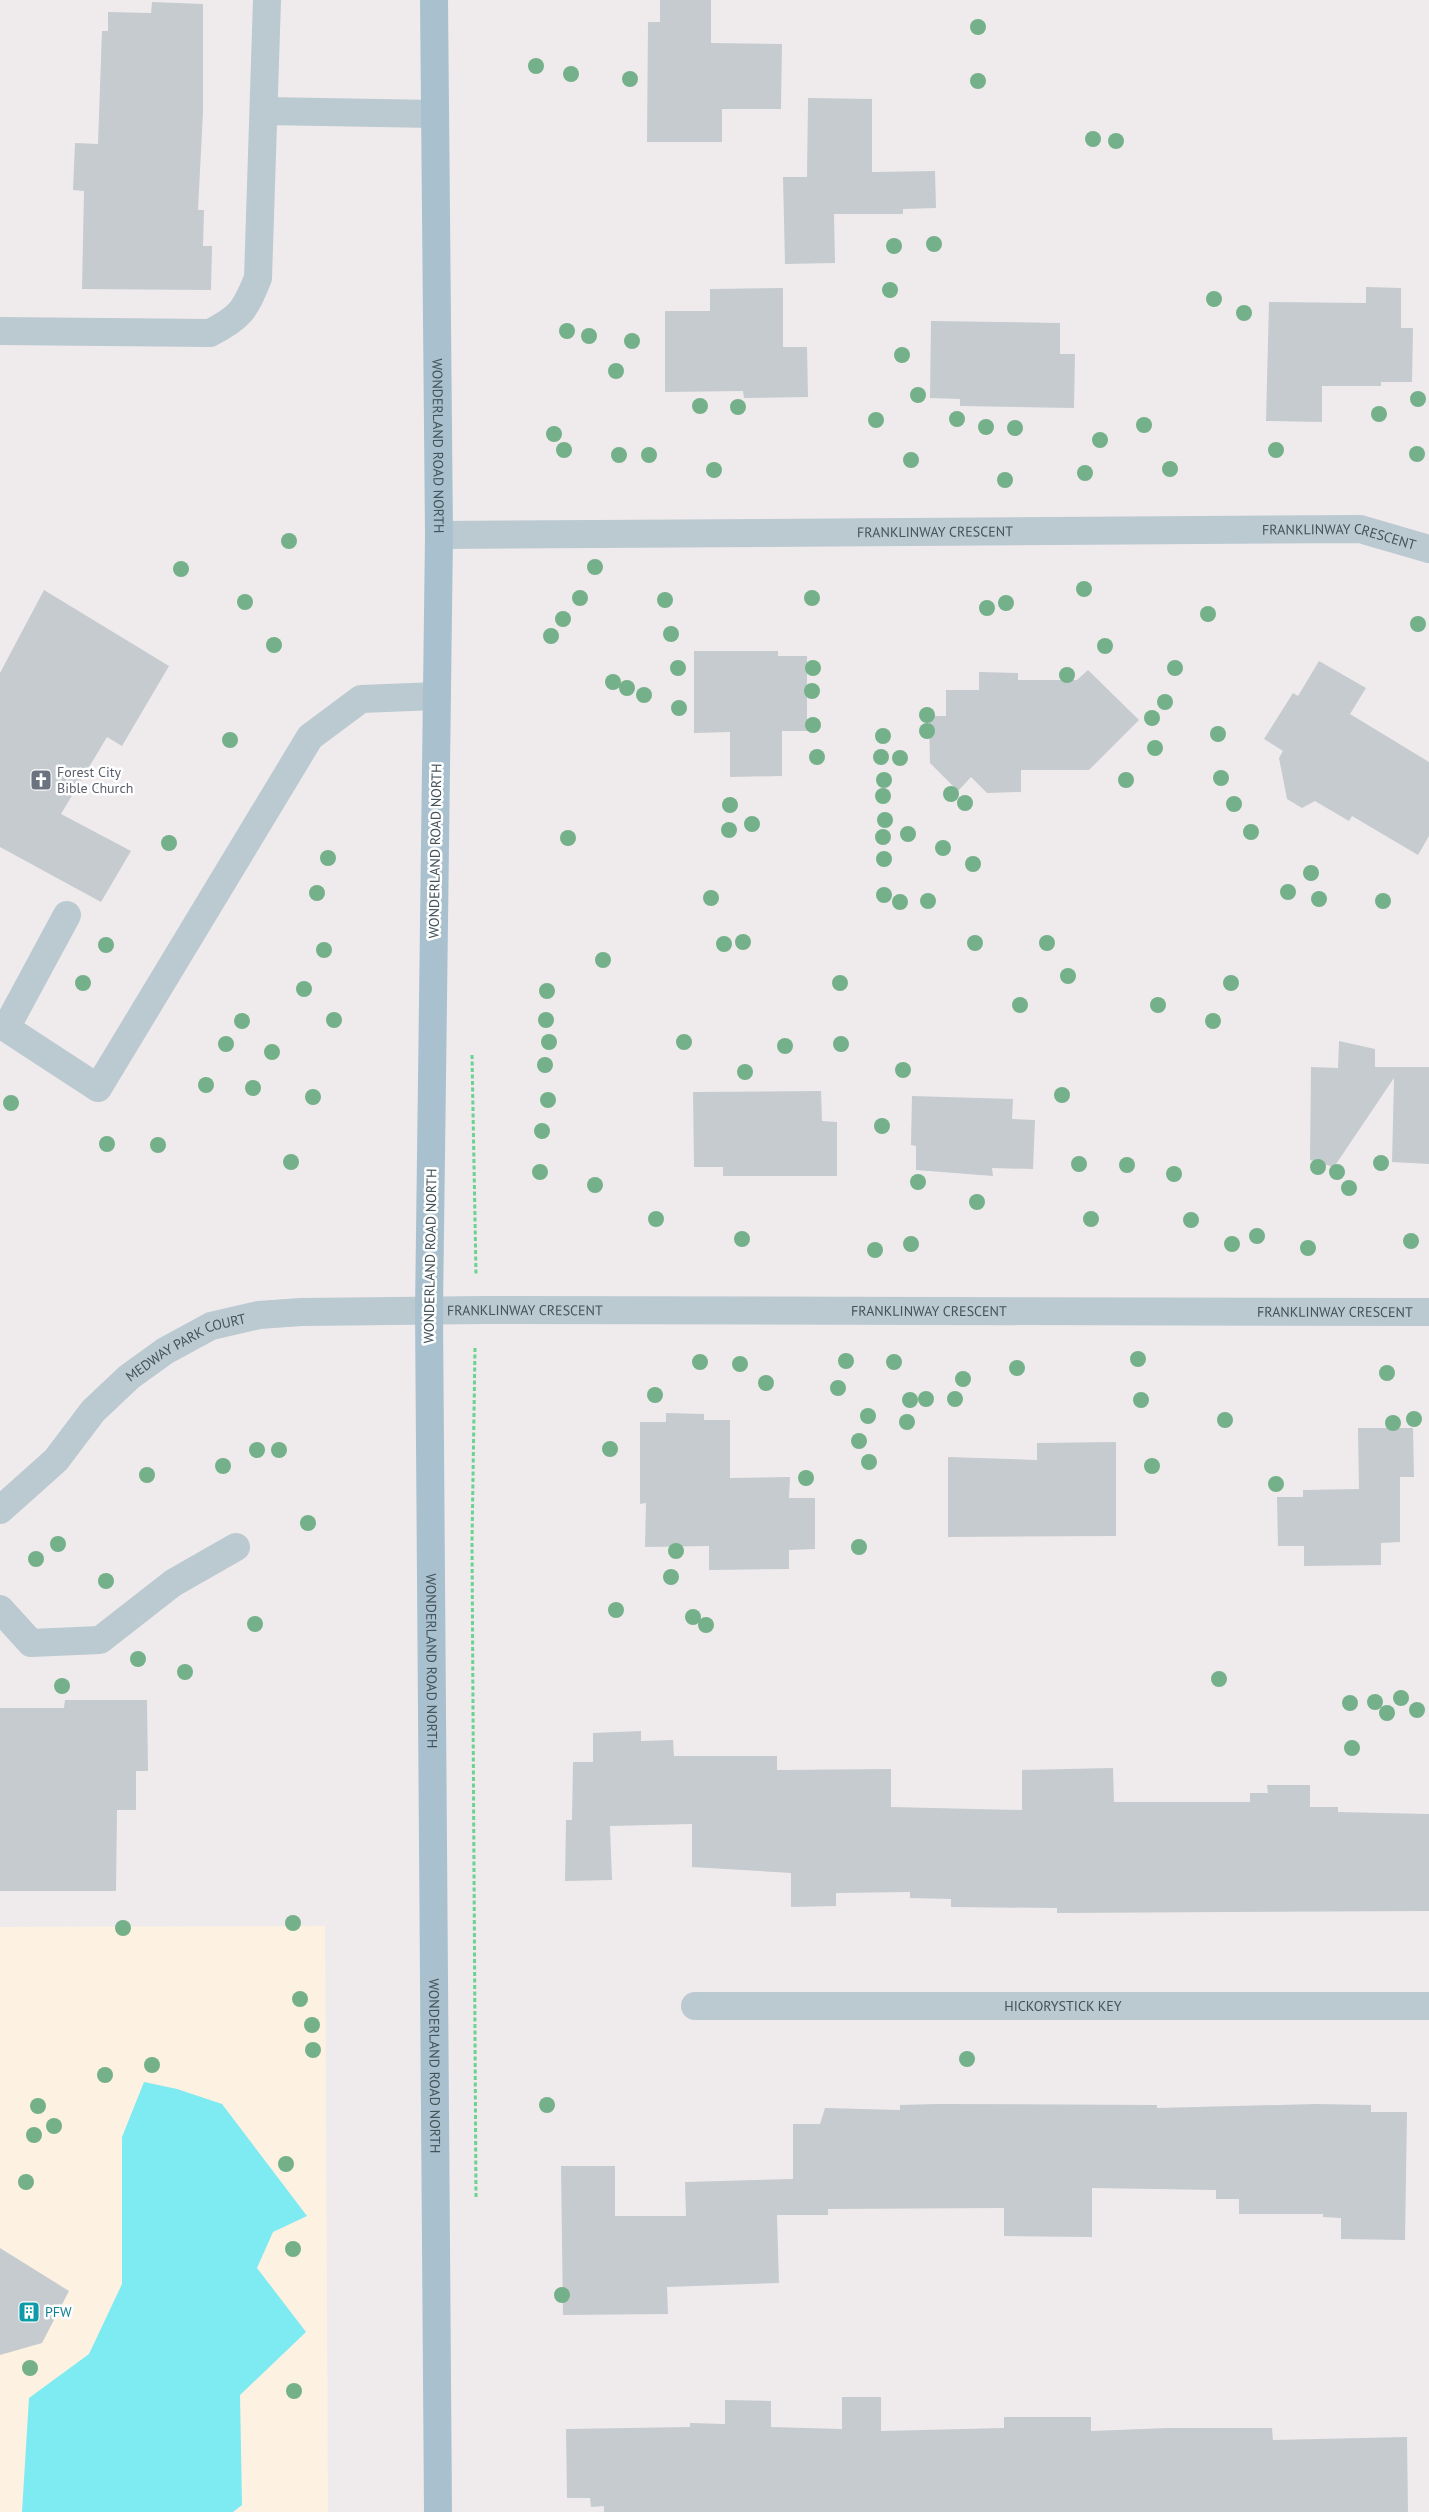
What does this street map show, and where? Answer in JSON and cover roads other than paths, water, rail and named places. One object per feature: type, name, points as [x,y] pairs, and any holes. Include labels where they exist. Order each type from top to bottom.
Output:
[{"type":"main road","name":"WONDERLAND ROAD NORTH","points":[[434,0],[439,535],[429,1311],[438,2512]]},
{"type":"street","points":[[0,331],[210,333],[235,320],[249,299],[258,278],[265,111],[267,0]]},
{"type":"street","points":[[265,111],[435,114]]},
{"type":"street","name":"FRANKLINWAY CRESCENT","points":[[439,535],[1360,528],[1429,549]]},
{"type":"street","points":[[67,915],[6,1028],[98,1088],[310,737],[361,699],[437,696]]},
{"type":"street","name":"FRANKLINWAY CRESCENT","points":[[429,1311],[1429,1312]]},
{"type":"street","name":"MEDWAY PARK COURT","points":[[0,1510],[56,1460],[93,1411],[130,1377],[165,1351],[211,1326],[259,1315],[301,1312],[429,1311]]},
{"type":"street","points":[[0,1609],[30,1643],[100,1640],[173,1583],[236,1548]]},
{"type":"street","name":"HICKORYSTICK KEY","points":[[695,2006],[1429,2006]]},
{"type":"water","points":[[144,2082],[177,2089],[222,2104],[307,2216],[273,2232],[257,2268],[306,2332],[240,2395],[242,2505],[233,2512],[22,2512],[29,2398],[89,2354],[122,2284],[122,2137]]},
{"type":"place","name":"Forest City Bible Church","points":[[41,780]]},
{"type":"place","name":"PFW","points":[[29,2312]]}]
